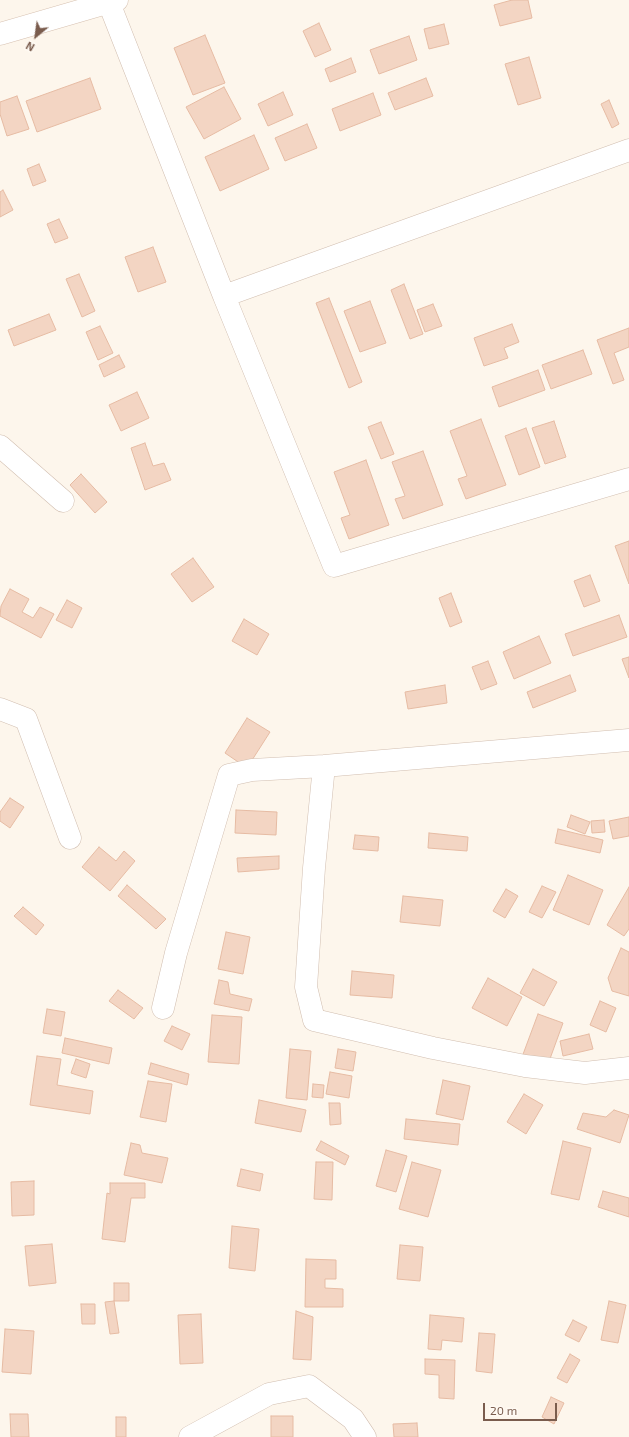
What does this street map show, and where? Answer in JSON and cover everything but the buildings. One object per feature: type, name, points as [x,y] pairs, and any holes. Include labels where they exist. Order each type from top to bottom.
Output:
[{"type":"street","points":[[0,34],[113,2],[224,296],[334,566],[629,479]]},
{"type":"street","points":[[224,296],[629,150]]},
{"type":"street","points":[[0,446],[63,501]]},
{"type":"street","points":[[0,708],[26,719],[70,838]]},
{"type":"street","points":[[163,1008],[176,953],[229,775],[252,770],[324,766],[629,740]]},
{"type":"street","points":[[324,766],[314,868],[306,988],[314,1020],[433,1048],[525,1066],[585,1073],[629,1068]]},
{"type":"street","points":[[190,1437],[270,1394],[308,1386],[353,1419],[365,1437]]}]
